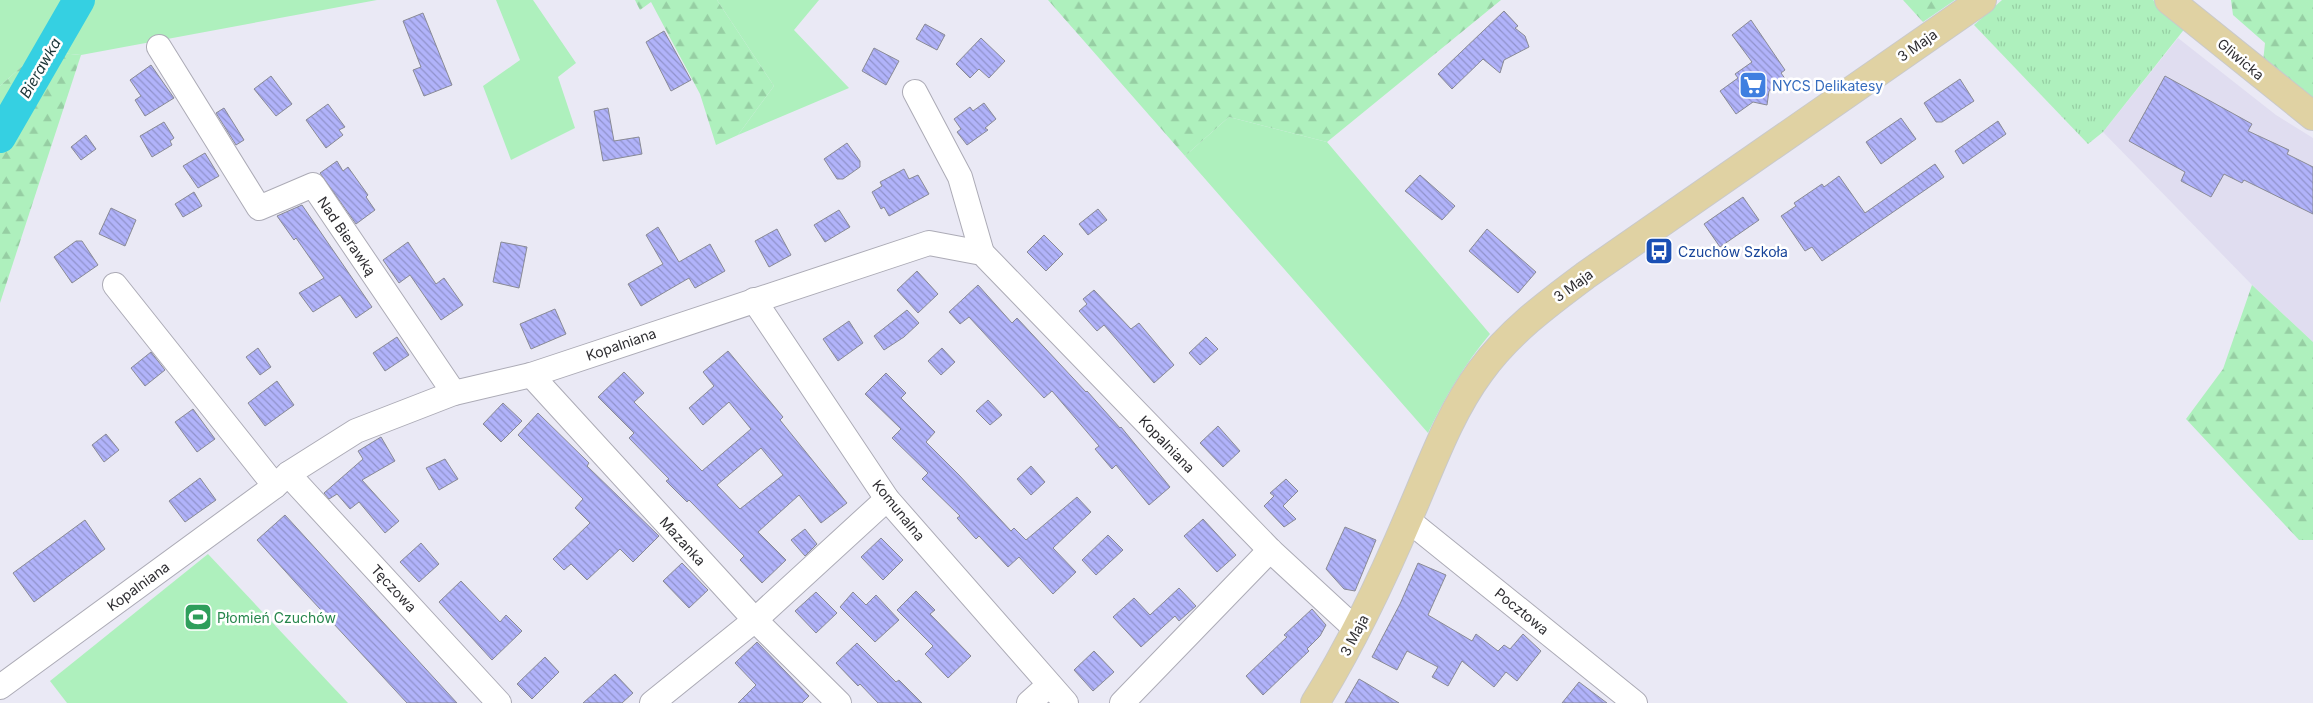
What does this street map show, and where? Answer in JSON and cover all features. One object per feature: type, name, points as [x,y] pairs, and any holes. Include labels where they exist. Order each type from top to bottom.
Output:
[{"type":"main road","name":"3 Maja","points":[[1315,703],[1358,628],[1408,520],[1446,431],[1467,392],[1495,352],[1532,316],[1594,270],[1982,0]]},
{"type":"main road","name":"Gliwicka","points":[[2169,0],[2313,116]]},
{"type":"street","name":"Nad Bierawką","points":[[159,47],[259,208],[313,185],[454,393]]},
{"type":"street","name":"Kopalniana","points":[[915,92],[960,177],[982,253],[1270,550],[1348,622],[1358,628]]},
{"type":"street","name":"Kopalniana","points":[[0,687],[282,480],[356,431],[454,393],[531,375],[928,243],[982,253]]},
{"type":"street","points":[[116,285],[282,480]]},
{"type":"street","name":"Komunalna","points":[[754,300],[888,499],[1066,703]]},
{"type":"street","name":"Mazanka","points":[[531,375],[755,620],[839,703]]},
{"type":"street","name":"Tęczowa","points":[[282,480],[499,703]]},
{"type":"street","points":[[652,703],[755,620],[888,499]]},
{"type":"street","name":"Pocztowa","points":[[1408,520],[1635,703]]},
{"type":"street","points":[[1122,703],[1270,550]]},
{"type":"street","points":[[1029,703],[1049,685]]},
{"type":"shaded area","points":[[2178,38],[2276,115],[2313,138],[2313,342],[2252,285],[2103,132]]},
{"type":"green space","points":[[0,0],[377,0],[81,55],[39,51],[0,86]]},
{"type":"green space","points":[[496,0],[533,0],[576,63],[558,77],[575,128],[511,160],[483,86],[520,60]]},
{"type":"green space","points":[[635,0],[717,0],[774,86],[738,135],[716,145],[700,94],[651,2],[640,10]]},
{"type":"green space","points":[[717,0],[819,0],[794,30],[849,88],[738,135],[774,86]]},
{"type":"green space","points":[[1048,0],[1501,0],[1327,142],[1229,117],[1185,156]]},
{"type":"green space","points":[[1903,0],[1955,0],[1923,22]]},
{"type":"green space","points":[[2002,0],[2153,0],[2186,27],[2103,132],[2088,144],[1974,25]]},
{"type":"green space","points":[[2231,0],[2313,0],[2313,103],[2263,62],[2265,43],[2233,15]]},
{"type":"green space","points":[[39,51],[81,55],[0,303],[0,86]]},
{"type":"green space","points":[[1229,117],[1327,142],[1490,334],[1456,382],[1428,433],[1185,156]]},
{"type":"green space","points":[[2252,285],[2313,342],[2313,540],[2299,540],[2186,419],[2223,369]]},
{"type":"green space","name":"Płomień Czuchów","points":[[208,554],[348,703],[67,703],[50,681]]},
{"type":"building","points":[[1504,11],[1518,26],[1515,28],[1525,36],[1529,47],[1504,60],[1500,73],[1483,59],[1452,89],[1438,74]]},
{"type":"building","points":[[423,13],[452,85],[424,96],[413,70],[421,67],[403,21]]},
{"type":"building","name":"NYCS Delikatesy","points":[[1751,20],[1785,70],[1781,73],[1786,80],[1769,91],[1767,105],[1753,102],[1736,114],[1720,91],[1738,78],[1735,74],[1752,62],[1732,35]]},
{"type":"building","points":[[925,24],[945,35],[937,50],[916,39]]},
{"type":"building","points":[[664,31],[691,80],[671,91],[646,42]]},
{"type":"building","points":[[981,38],[1005,61],[989,78],[979,69],[970,78],[956,64]]},
{"type":"building","points":[[874,48],[899,61],[886,85],[862,71]]},
{"type":"building","points":[[151,65],[174,98],[145,116],[135,100],[141,96],[130,80]]},
{"type":"building","points":[[271,76],[292,104],[276,116],[254,89]]},
{"type":"building","points":[[2165,76],[2252,124],[2248,131],[2289,150],[2287,154],[2313,167],[2313,214],[2244,180],[2242,183],[2224,174],[2211,197],[2181,181],[2185,172],[2129,141]]},
{"type":"building","points":[[1960,79],[1974,101],[1942,122],[1936,122],[1924,103]]},
{"type":"building","points":[[984,103],[996,119],[985,128],[988,130],[967,145],[957,132],[961,129],[954,119],[970,107],[973,111]]},
{"type":"building","points":[[328,104],[345,127],[339,130],[343,135],[326,148],[306,120]]},
{"type":"building","points":[[224,108],[244,140],[236,145],[216,113]]},
{"type":"building","points":[[608,108],[614,141],[639,137],[642,154],[603,161],[594,111]]},
{"type":"building","points":[[1901,118],[1916,139],[1881,164],[1866,142]]},
{"type":"building","points":[[1998,121],[2006,134],[1963,164],[1955,151]]},
{"type":"building","points":[[164,122],[174,138],[170,141],[172,145],[152,157],[140,136]]},
{"type":"building","points":[[86,135],[96,149],[81,160],[71,147]]},
{"type":"building","points":[[847,143],[860,161],[860,167],[843,179],[837,179],[824,159]]},
{"type":"building","points":[[205,153],[219,176],[198,188],[183,166]]},
{"type":"building","points":[[337,161],[343,171],[348,167],[368,195],[366,197],[375,210],[356,224],[320,173]]},
{"type":"building","points":[[1935,164],[1944,177],[1822,261],[1812,247],[1805,251],[1781,216],[1796,206],[1794,203],[1822,184],[1824,187],[1839,176],[1865,213]]},
{"type":"building","points":[[904,169],[909,179],[918,175],[929,194],[889,216],[884,207],[881,209],[872,192],[882,186],[880,182]]},
{"type":"building","points":[[1420,175],[1455,206],[1442,220],[1405,191]]},
{"type":"building","points":[[194,192],[202,206],[183,217],[175,204]]},
{"type":"building","points":[[1743,197],[1759,220],[1720,247],[1704,224]]},
{"type":"building","points":[[302,205],[372,307],[356,318],[340,295],[313,312],[299,293],[324,278],[296,238],[294,240],[277,216]]},
{"type":"building","points":[[111,208],[136,220],[125,246],[99,234]]},
{"type":"building","points":[[1098,209],[1107,220],[1088,235],[1079,224]]},
{"type":"building","points":[[839,210],[850,227],[825,242],[814,225]]},
{"type":"building","points":[[658,227],[679,262],[710,244],[725,271],[695,288],[689,278],[641,306],[628,284],[663,264],[646,235]]},
{"type":"building","points":[[777,229],[791,255],[769,267],[755,241]]},
{"type":"building","points":[[1487,229],[1536,272],[1518,293],[1469,251]]},
{"type":"building","points":[[1044,235],[1063,254],[1046,271],[1027,252]]},
{"type":"building","points":[[76,241],[82,241],[98,265],[72,283],[54,257]]},
{"type":"building","points":[[408,242],[436,284],[444,278],[463,305],[441,320],[410,275],[399,283],[383,260]]},
{"type":"building","points":[[501,242],[527,247],[519,288],[493,282]]},
{"type":"building","points":[[917,271],[938,294],[918,313],[897,290]]},
{"type":"building","points":[[978,285],[1012,323],[1017,318],[1087,391],[1121,427],[1170,487],[1149,505],[1116,465],[1112,469],[1095,449],[1099,446],[1052,391],[1044,398],[969,317],[960,324],[949,312]]},
{"type":"building","points":[[1094,290],[1131,329],[1139,323],[1174,365],[1154,383],[1104,325],[1097,331],[1079,311],[1087,304],[1083,299]]},
{"type":"building","points":[[555,309],[566,334],[531,349],[520,324]]},
{"type":"building","points":[[907,310],[919,323],[904,337],[884,350],[874,336]]},
{"type":"building","points":[[849,321],[863,343],[838,361],[823,339]]},
{"type":"building","points":[[397,337],[409,355],[385,371],[373,353]]},
{"type":"building","points":[[1206,337],[1218,349],[1200,365],[1189,353]]},
{"type":"building","points":[[258,348],[271,367],[260,375],[246,357]]},
{"type":"building","points":[[942,348],[955,362],[941,375],[928,361]]},
{"type":"building","points":[[728,351],[783,417],[780,420],[847,503],[821,523],[799,495],[758,532],[786,560],[762,583],[740,560],[744,556],[689,500],[687,502],[666,481],[669,479],[629,438],[634,433],[598,397],[624,372],[644,393],[634,402],[702,471],[751,429],[729,402],[703,425],[689,408],[714,386],[703,372]],"holes":[[[761,448],[783,475],[740,509],[717,485]]]},
{"type":"building","points":[[151,352],[165,370],[145,386],[131,368]]},
{"type":"building","points":[[886,373],[906,393],[901,398],[935,432],[926,442],[1011,531],[1014,528],[1026,540],[1077,497],[1091,512],[1053,548],[1076,572],[1053,594],[1019,557],[1008,567],[979,536],[976,539],[957,518],[960,516],[922,479],[928,473],[892,438],[901,429],[865,394]]},
{"type":"building","points":[[277,381],[294,405],[265,426],[248,403]]},
{"type":"building","points":[[988,400],[1002,415],[990,425],[976,411]]},
{"type":"building","points":[[503,403],[522,421],[501,442],[483,424]]},
{"type":"building","points":[[193,409],[215,439],[197,452],[175,422]]},
{"type":"building","points":[[538,413],[589,463],[587,466],[659,536],[633,562],[620,549],[587,580],[571,564],[564,570],[553,559],[590,523],[575,508],[583,499],[518,435]]},
{"type":"building","points":[[1218,426],[1240,451],[1223,467],[1200,443]]},
{"type":"building","points":[[106,434],[119,450],[104,462],[92,445]]},
{"type":"building","points":[[381,437],[395,461],[362,480],[399,521],[385,533],[359,502],[350,509],[337,494],[329,499],[324,493],[363,459],[358,451]]},
{"type":"building","points":[[445,459],[458,479],[439,490],[426,468]]},
{"type":"building","points":[[1031,466],[1045,482],[1031,495],[1017,479]]},
{"type":"building","points":[[200,478],[216,500],[185,522],[169,501]]},
{"type":"building","points":[[1286,479],[1298,491],[1283,506],[1296,519],[1284,527],[1264,506],[1274,496],[1270,493]]},
{"type":"building","points":[[285,515],[457,703],[407,703],[295,582],[257,540]]},
{"type":"building","points":[[1203,519],[1236,555],[1217,572],[1184,536]]},
{"type":"building","points":[[85,520],[105,549],[34,602],[13,573]]},
{"type":"building","points":[[1345,527],[1376,540],[1355,591],[1344,589],[1326,569]]},
{"type":"building","points":[[805,529],[817,544],[805,556],[791,540]]},
{"type":"building","points":[[1108,535],[1123,550],[1096,575],[1082,560]]},
{"type":"building","points":[[881,538],[903,560],[883,580],[861,557]]},
{"type":"building","points":[[421,543],[439,564],[419,582],[400,562]]},
{"type":"building","points":[[682,563],[708,590],[689,608],[663,581]]},
{"type":"building","points":[[1418,563],[1446,575],[1428,615],[1472,641],[1476,634],[1498,651],[1504,645],[1510,649],[1523,634],[1541,651],[1517,681],[1506,672],[1494,687],[1462,661],[1448,686],[1432,677],[1438,667],[1407,651],[1397,670],[1372,657],[1400,604]]},
{"type":"building","points":[[461,581],[500,622],[506,615],[522,631],[492,660],[439,602]]},
{"type":"building","points":[[1179,588],[1196,606],[1179,621],[1175,616],[1141,647],[1113,617],[1134,598],[1150,615]]},
{"type":"building","points":[[916,591],[935,610],[930,614],[971,656],[948,678],[925,654],[933,646],[897,610]]},
{"type":"building","points":[[816,592],[837,613],[816,633],[795,611]]},
{"type":"building","points":[[853,592],[866,605],[876,595],[899,620],[875,642],[840,607]]},
{"type":"building","points":[[1312,609],[1326,625],[1320,636],[1307,649],[1309,651],[1263,695],[1246,676],[1287,637],[1284,635]]},
{"type":"building","points":[[757,642],[809,696],[802,703],[738,703],[756,685],[735,663]]},
{"type":"building","points":[[857,643],[896,682],[899,680],[922,703],[878,703],[860,684],[858,686],[836,663]]},
{"type":"building","points":[[1094,651],[1114,672],[1093,691],[1074,670]]},
{"type":"building","points":[[545,657],[559,672],[532,699],[517,684]]},
{"type":"building","points":[[615,674],[633,693],[622,703],[583,703]]},
{"type":"building","points":[[1359,679],[1366,683],[1399,703],[1345,703]]},
{"type":"building","points":[[1579,682],[1607,703],[1562,703]]},
{"type":"waterway","name":"Bierawka","points":[[0,137],[79,0]]},
{"type":"place","name":"NYCS Delikatesy","points":[[1753,85]]},
{"type":"place","name":"Czuchów Szkoła","points":[[1659,251]]},
{"type":"place","name":"Płomień Czuchów","points":[[198,617]]}]
